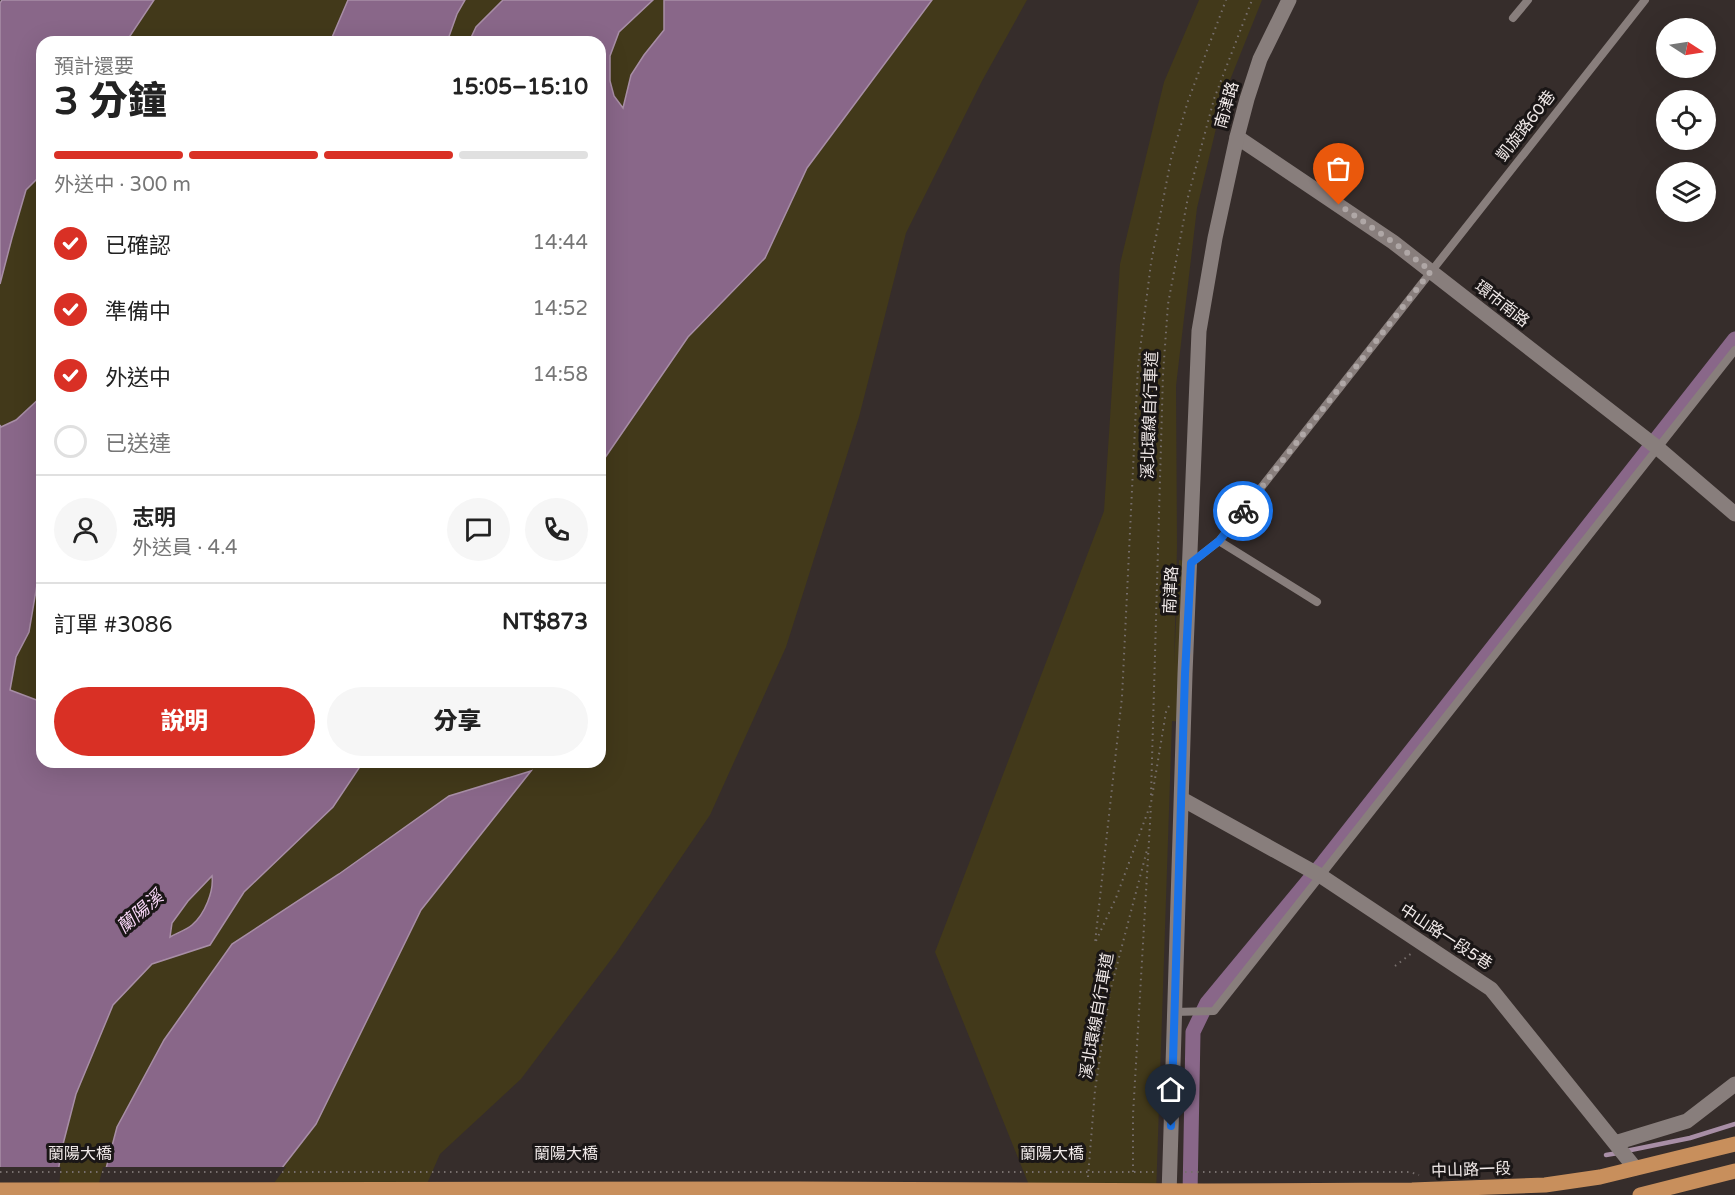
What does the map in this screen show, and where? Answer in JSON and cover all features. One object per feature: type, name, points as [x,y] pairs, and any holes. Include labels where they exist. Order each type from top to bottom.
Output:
[{"type":"main road","name":"中山路一段","points":[[0,1190],[1412,1190],[1545,1185],[1600,1177],[1735,1144]]},
{"type":"main road","points":[[1640,1195],[1735,1171]]},
{"type":"street","name":"南津路","points":[[1169,1195],[1185,674],[1199,331],[1215,238],[1247,99],[1260,59],[1289,0]]},
{"type":"street","name":"環市南路","points":[[1237,137],[1393,242],[1652,444],[1735,514]]},
{"type":"street","name":"中山路一段5巷","points":[[1182,799],[1314,872],[1491,988],[1635,1168]]},
{"type":"street","points":[[1615,1143],[1687,1121],[1735,1084]]},
{"type":"lane","points":[[1513,18],[1528,0]]},
{"type":"lane","points":[[1632,0],[1643,3]]},
{"type":"lane","name":"凱旋路60巷","points":[[1191,563],[1219,541],[1643,3]]},
{"type":"lane","points":[[1174,1012],[1214,1011],[1314,872],[1652,444],[1735,350]]},
{"type":"lane","points":[[1219,541],[1317,602]]},
{"type":"path","points":[[1171,702],[1166,712],[1151,803],[1116,898],[1095,944],[1122,697],[1138,366],[1151,263],[1171,159],[1188,101],[1226,0]]},
{"type":"path","name":"溪北環線自行車道","points":[[1133,1172],[1133,1115],[1151,803],[1162,386],[1168,304],[1188,197],[1214,99],[1252,0]]},
{"type":"path","name":"溪北環線自行車道","points":[[1088,1185],[1095,1090],[1110,992],[1149,844]]},
{"type":"path","points":[[1395,966],[1423,944]]},
{"type":"path","name":"蘭陽大橋","points":[[0,1172],[1133,1172]]},
{"type":"path","points":[[1205,1172],[1410,1172],[1419,1175]]},
{"type":"shaded area","points":[[154,0],[348,0],[333,36],[130,36]]},
{"type":"shaded area","points":[[434,0],[573,0],[540,36],[420,36]]},
{"type":"shaded area","points":[[653,0],[664,0],[664,30],[631,75],[622,155],[606,82],[606,47]]},
{"type":"shaded area","points":[[932,0],[1027,0],[982,81],[906,233],[859,417],[786,647],[710,815],[616,953],[521,1079],[440,1154],[422,1195],[55,1195],[61,1152],[76,1094],[112,1006],[188,901],[213,875],[333,807],[359,768],[606,768],[606,456],[688,337],[765,258],[807,168]]},
{"type":"shaded area","points":[[1199,0],[1262,0],[1224,95],[1197,208],[1176,386],[1177,547],[1174,664],[1179,560],[1189,561],[1180,722],[1172,721],[1156,1195],[1033,1195],[935,952],[1104,511],[1120,264],[1164,82]]},
{"type":"shaded area","points":[[36,180],[36,494],[0,567],[0,284],[26,190]]},
{"type":"shaded area","points":[[36,565],[36,700],[10,691],[0,658]]},
{"type":"water","points":[[2,0],[154,0],[130,36],[36,36],[36,180],[26,190],[0,284],[0,3]]},
{"type":"water","points":[[348,0],[465,0],[449,36],[333,36]]},
{"type":"water","points":[[503,0],[653,0],[619,32],[610,56],[610,81],[614,96],[623,108],[631,75],[664,30],[664,0],[932,0],[807,168],[765,258],[688,337],[606,456],[606,36],[472,36],[476,27]]},
{"type":"water","name":"蘭陽溪","points":[[36,402],[36,591],[29,632],[16,657],[10,690],[36,700],[36,768],[359,768],[333,807],[244,892],[210,945],[152,964],[113,1005],[76,1094],[61,1152],[55,1195],[0,1195],[0,425],[1,427],[16,420]],"holes":[[[212,876],[212,888],[208,902],[197,920],[170,937],[172,923],[188,901]]]},
{"type":"water","points":[[531,771],[421,910],[316,1124],[261,1195],[99,1195],[117,1127],[164,1040],[232,944],[339,874],[449,796]]},
{"type":"pier","points":[[0,1167],[61,1167],[58,1195],[0,1195]]},
{"type":"pier","points":[[103,1167],[286,1167],[265,1195],[96,1195]]},
{"type":"waterway","points":[[1190,1195],[1193,1032],[1207,1003],[1323,863],[1735,339]]},
{"type":"waterway","points":[[1626,1151],[1690,1138],[1735,1124]]},
{"type":"waterway","points":[[1606,1155],[1618,1153]]},
{"type":"way so far","points":[[1243,511],[1431,271],[1339,205]]},
{"type":"route","points":[[1171,1126],[1185,674],[1191,563],[1219,541],[1243,511]]}]
